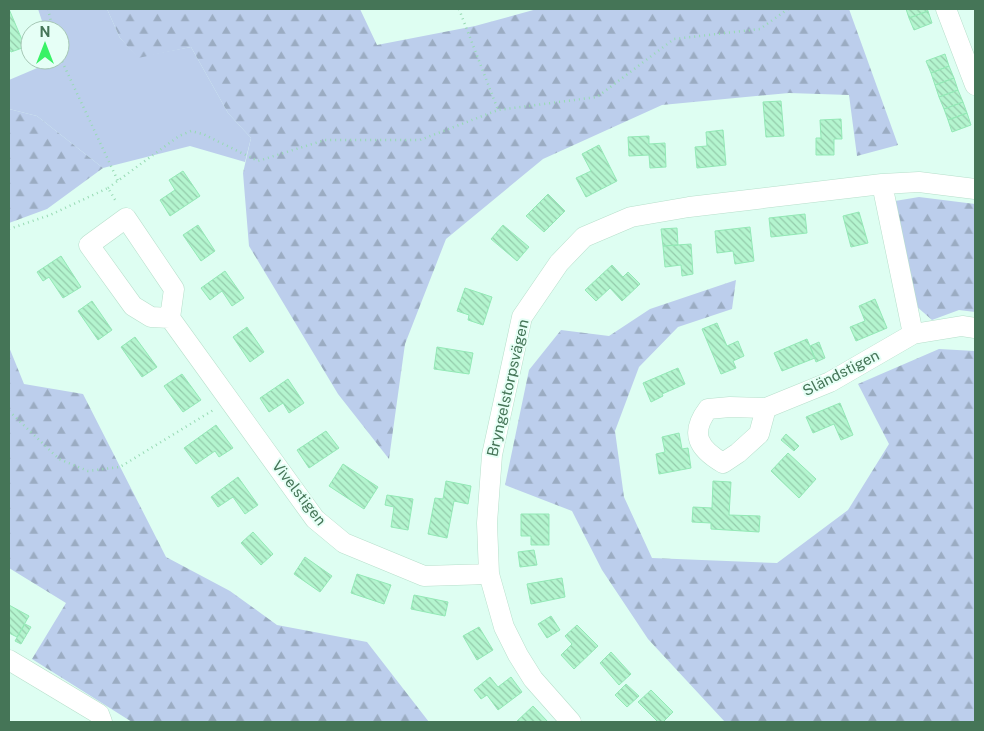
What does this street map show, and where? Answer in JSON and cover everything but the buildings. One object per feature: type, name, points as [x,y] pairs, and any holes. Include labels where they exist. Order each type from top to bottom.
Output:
[{"type":"street","points":[[946,9],[975,85]]},
{"type":"street","name":"Bryngelstorpsvägen","points":[[571,722],[533,679],[504,627],[489,574],[487,523],[492,455],[522,317],[559,263],[584,237],[631,217],[689,207],[882,184],[919,182],[975,189]]},
{"type":"street","points":[[882,184],[914,334]]},
{"type":"street","points":[[126,218],[174,289],[170,318],[151,317],[133,306],[89,245],[126,218]]},
{"type":"street","name":"Vivelstigen","points":[[170,318],[315,519],[344,543],[424,576],[489,574]]},
{"type":"street","name":"Sländstigen","points":[[766,408],[830,382],[914,334],[962,326],[975,328]]},
{"type":"street","points":[[9,660],[99,714],[102,722]]},
{"type":"path","points":[[459,9],[498,110]]},
{"type":"path","points":[[9,229],[50,215],[108,188],[178,136],[191,131],[203,134],[258,161],[326,140],[420,140],[498,110],[597,97],[674,39],[760,29],[788,9]]},
{"type":"path","points":[[66,70],[118,181]]},
{"type":"path","points":[[108,188],[126,218]]},
{"type":"path","points":[[9,411],[59,458],[88,472],[120,467],[229,400]]},
{"type":"green space","points":[[38,9],[107,9],[120,38],[138,57],[191,47],[228,113],[251,138],[245,162],[190,146],[103,168],[37,116],[9,109],[9,80],[32,70],[70,70],[70,20],[42,20]]},
{"type":"green space","points":[[107,9],[360,9],[377,45],[475,26],[537,9],[849,9],[898,145],[857,156],[849,95],[789,93],[662,105],[543,159],[446,239],[405,344],[389,459],[338,394],[249,246],[243,173],[251,138],[228,113],[191,47],[138,58],[120,38]]},
{"type":"green space","points":[[9,109],[37,116],[103,168],[47,209],[9,223]]},
{"type":"green space","points":[[919,197],[975,204],[975,312],[959,310],[932,320],[915,305],[895,201]]},
{"type":"green space","points":[[736,280],[732,309],[678,327],[639,367],[615,431],[624,497],[652,558],[777,563],[848,510],[889,444],[858,384],[939,349],[975,351],[975,722],[725,722],[648,639],[602,570],[572,511],[505,485],[529,370],[561,330],[609,336],[650,309]]},
{"type":"green space","points":[[9,347],[24,384],[83,394],[166,557],[230,591],[277,625],[367,642],[429,722],[132,722],[32,659],[66,603],[9,568]]}]
